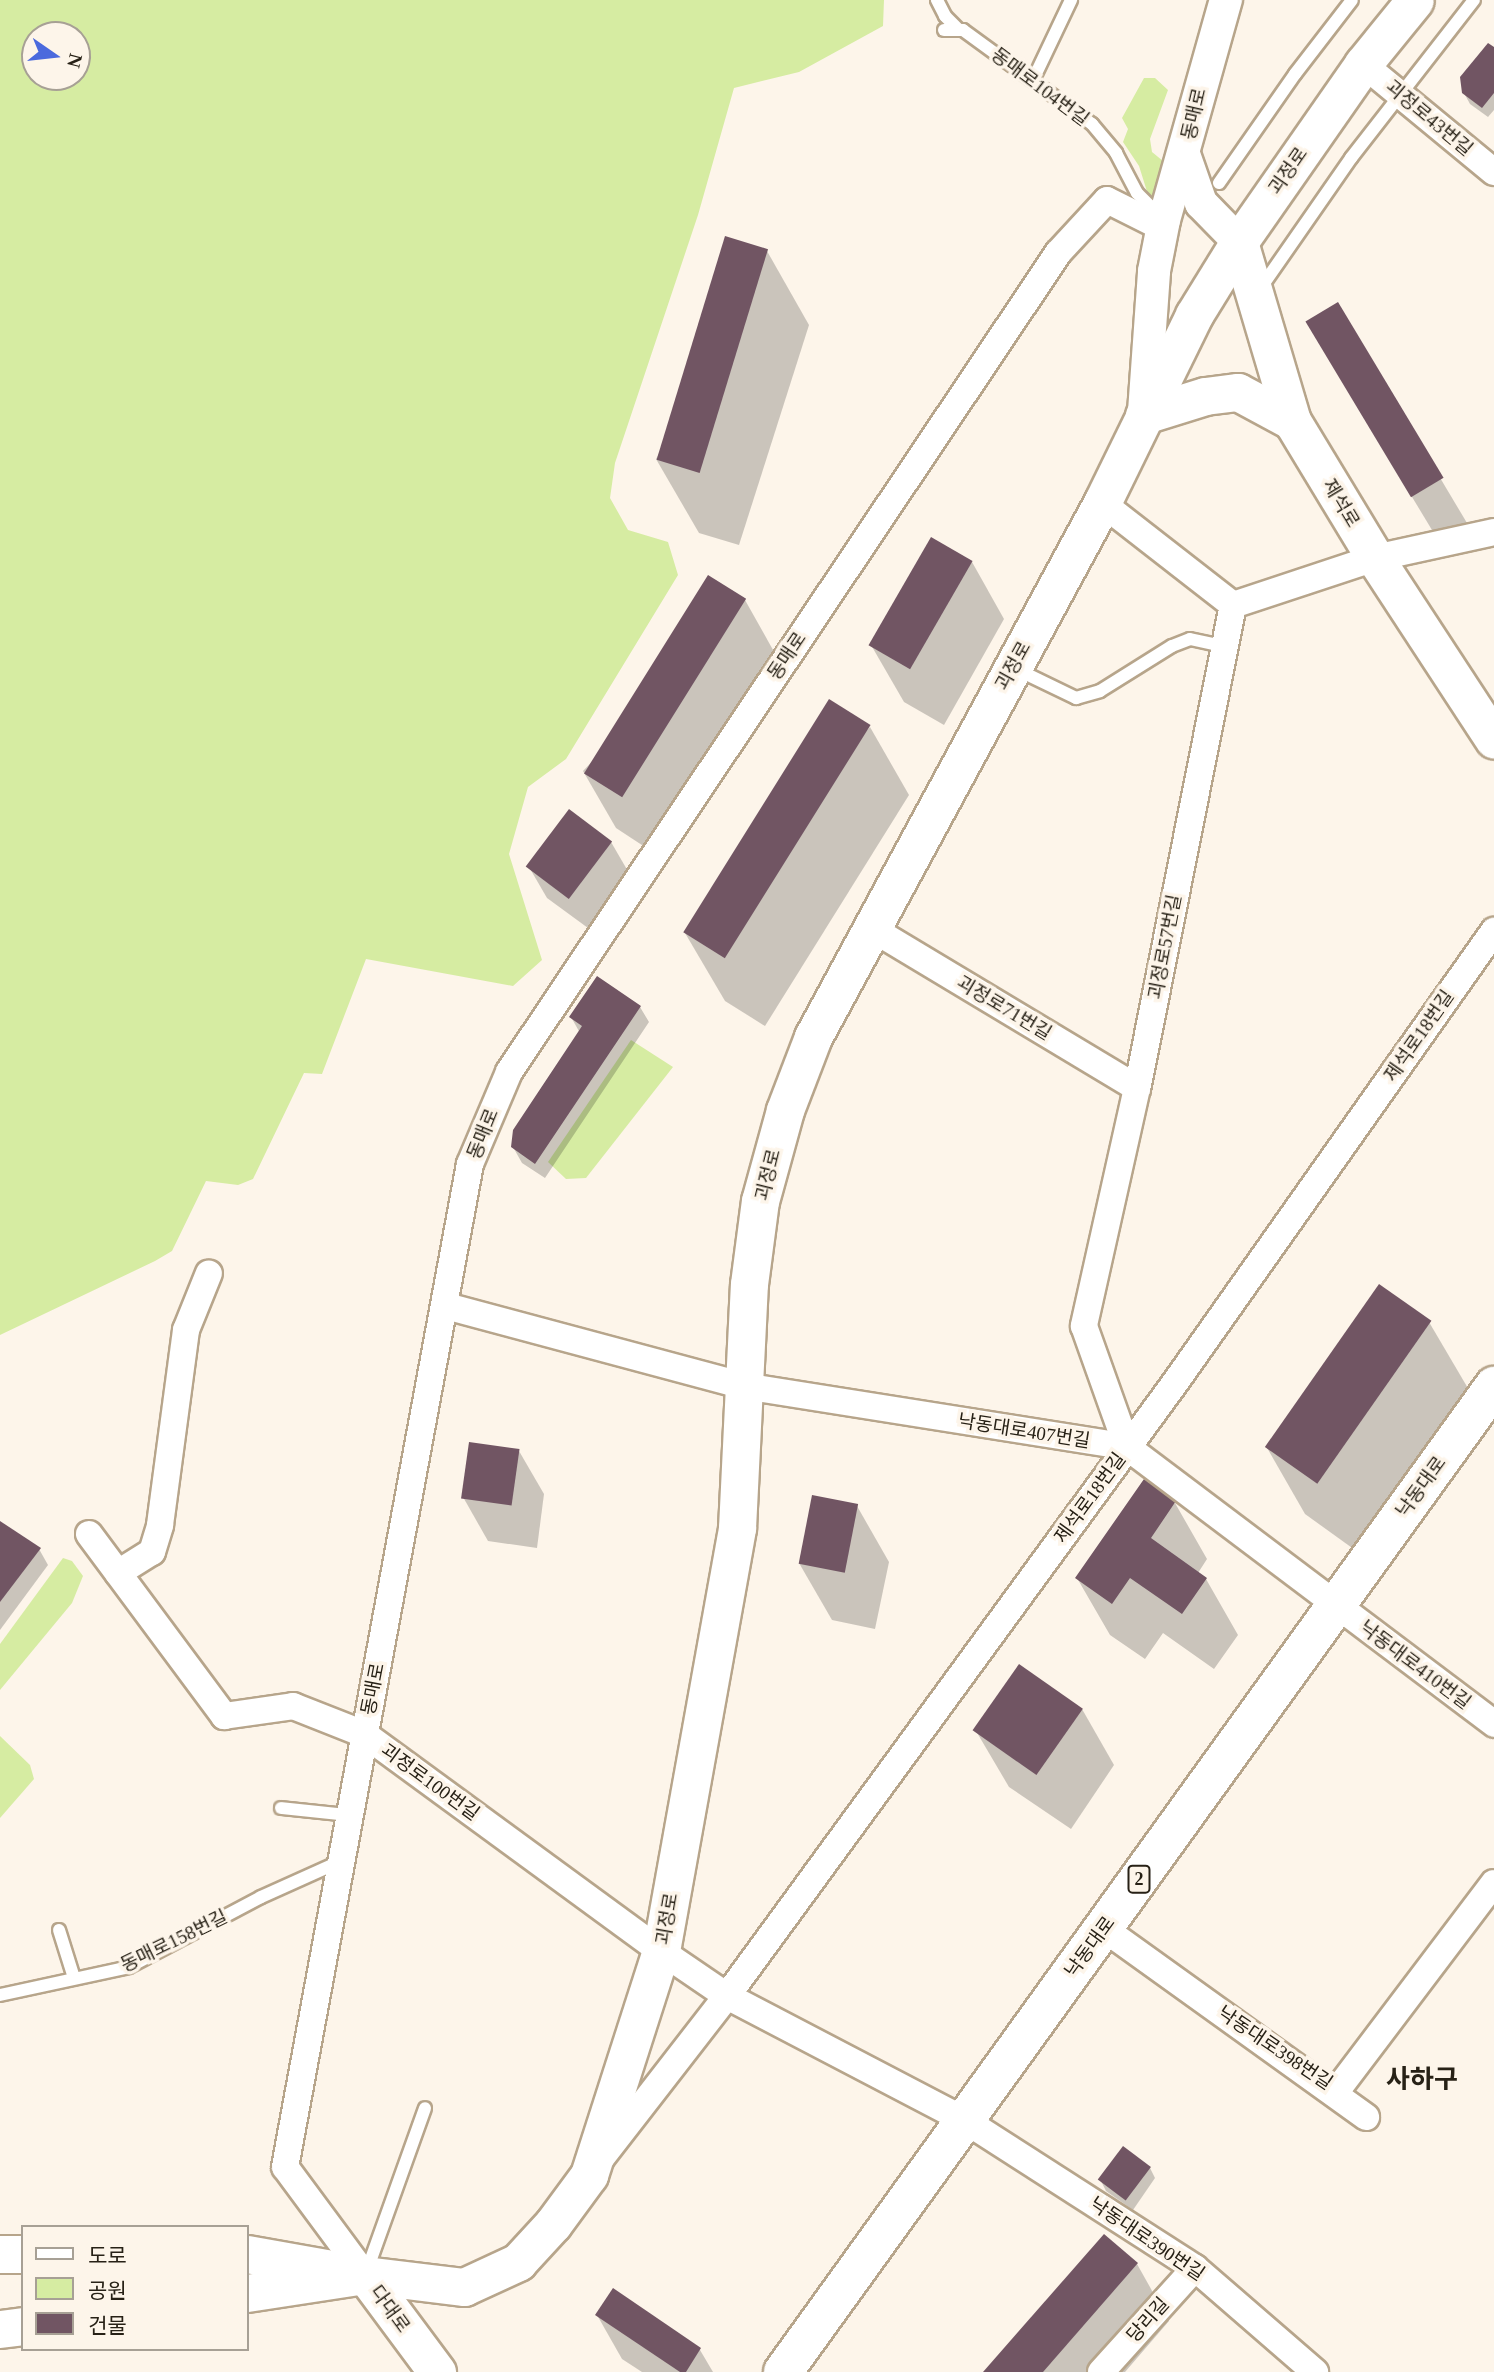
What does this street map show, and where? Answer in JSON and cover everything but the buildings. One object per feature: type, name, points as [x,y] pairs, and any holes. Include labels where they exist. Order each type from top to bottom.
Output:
[{"type":"main road","name":"괴정로","points":[[248,2293],[365,2276],[464,2287],[518,2262],[554,2224],[589,2175],[661,1951],[737,1528],[749,1284],[760,1201],[785,1110],[813,1037],[1102,503],[1194,315],[1239,242],[1363,64],[1415,0]]},
{"type":"main road","name":"제석로","points":[[1239,242],[1292,421],[1375,558],[1494,740]]},
{"type":"main road","points":[[1144,415],[1205,396],[1238,392],[1292,421]]},
{"type":"main road","name":"낙동대로","points":[[783,2372],[1494,1386]]},
{"type":"main road","points":[[0,2254],[21,2253]]},
{"type":"main road","name":"다대로","points":[[248,2254],[365,2276],[432,2370]]},
{"type":"main road","points":[[0,2329],[21,2326]]},
{"type":"street","name":"동매로","points":[[1144,415],[1154,271],[1163,224],[1185,157],[1200,86],[1226,0]]},
{"type":"street","name":"괴정로43번길","points":[[1363,64],[1494,172]]},
{"type":"street","points":[[1185,157],[1201,203],[1239,242]]},
{"type":"street","name":"동매로","points":[[365,2276],[285,2167],[348,1815],[446,1306],[470,1164],[509,1072],[1058,253],[1107,200],[1163,224]]},
{"type":"street","points":[[1102,503],[1233,606],[1375,558],[1494,532]]},
{"type":"street","name":"괴정로57번길","points":[[1127,1447],[1084,1326],[1137,1088],[1233,606]]},
{"type":"street","name":"괴정로71번길","points":[[871,928],[1137,1088]]},
{"type":"street","name":"제석로18번길","points":[[589,2175],[727,1996],[1127,1447],[1494,931]]},
{"type":"street","points":[[118,1573],[152,1552],[160,1525],[186,1330],[209,1273]]},
{"type":"street","points":[[446,1306],[744,1386]]},
{"type":"street","name":"낙동대로407번길","points":[[744,1386],[1127,1447],[1336,1605]]},
{"type":"street","name":"괴정로100번길","points":[[89,1534],[224,1716],[293,1706],[364,1734],[661,1951]]},
{"type":"street","name":"낙동대로410번길","points":[[1336,1605],[1494,1724]]},
{"type":"street","name":"낙동대로398번길","points":[[1103,1928],[1335,2093],[1494,1883]]},
{"type":"street","points":[[661,1951],[727,1996]]},
{"type":"street","name":"낙동대로390번길","points":[[727,1996],[966,2121],[1195,2268],[1315,2372]]},
{"type":"street","points":[[1335,2093],[1366,2117]]},
{"type":"street","name":"당리길","points":[[1101,2372],[1195,2268]]},
{"type":"lane","name":"동매로104번길","points":[[937,0],[945,16],[958,29],[1092,124],[1116,153],[1137,193],[1163,224]]},
{"type":"lane","points":[[1033,80],[1071,0]]},
{"type":"lane","points":[[1219,183],[1295,74],[1352,0]]},
{"type":"lane","points":[[1254,298],[1351,158],[1474,0]]},
{"type":"lane","points":[[944,30],[958,29]]},
{"type":"lane","points":[[1012,668],[1076,698],[1101,691],[1172,646],[1190,639],[1224,646]]},
{"type":"lane","points":[[281,1808],[348,1815]]},
{"type":"lane","name":"동매로158번길","points":[[0,1995],[130,1967],[261,1897],[341,1861]]},
{"type":"lane","points":[[59,1930],[74,1978]]},
{"type":"lane","points":[[365,2276],[425,2108]]},
{"type":"green space","points":[[0,0],[884,0],[883,26],[799,72],[734,88],[698,215],[615,463],[610,498],[628,530],[668,542],[678,575],[566,759],[528,787],[509,854],[542,960],[513,986],[366,959],[322,1074],[304,1073],[253,1179],[238,1185],[206,1181],[172,1251],[0,1335]]},
{"type":"green space","points":[[1144,78],[1155,78],[1168,90],[1150,139],[1152,152],[1163,161],[1153,201],[1150,201],[1139,166],[1123,142],[1128,129],[1122,118]]},
{"type":"green space","points":[[631,1040],[673,1067],[586,1178],[566,1179],[548,1162]]},
{"type":"green space","points":[[63,1558],[72,1561],[83,1576],[72,1603],[0,1690],[0,1644]]},
{"type":"green space","points":[[0,1736],[30,1765],[34,1779],[0,1818]]},
{"type":"district","name":"사하구","points":[[1422,2080]]}]
